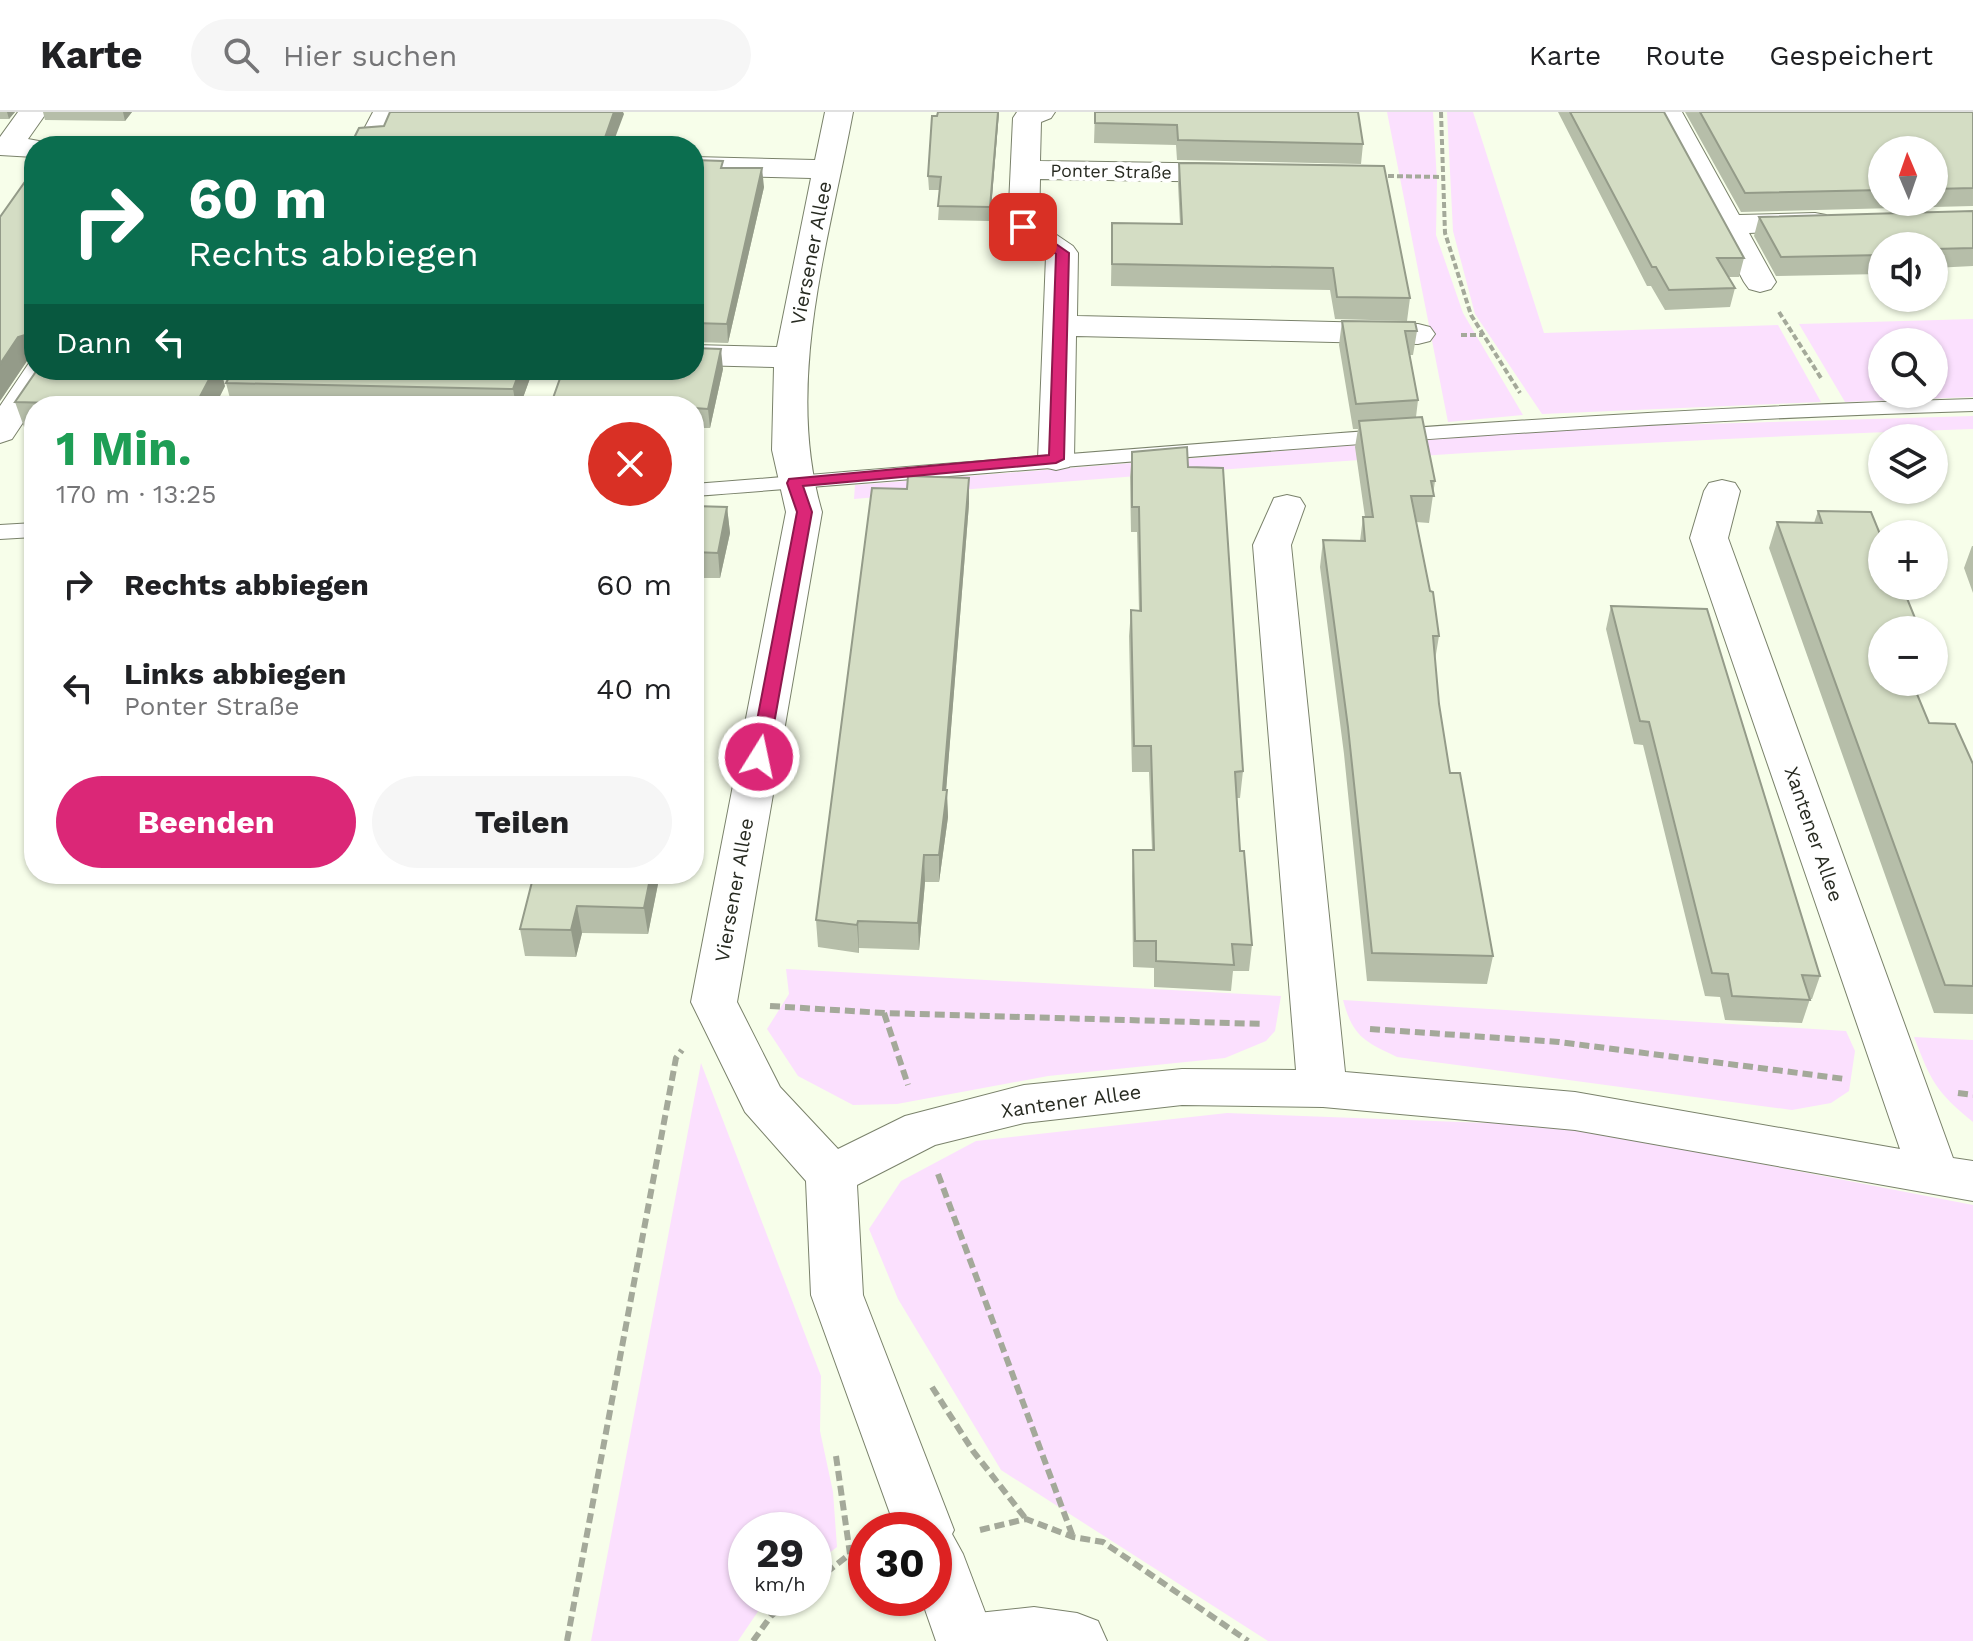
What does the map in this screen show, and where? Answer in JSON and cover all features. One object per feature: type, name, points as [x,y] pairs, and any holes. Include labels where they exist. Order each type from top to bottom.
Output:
[{"type":"street","points":[[24,148],[7,148],[33,112]]},
{"type":"street","points":[[375,136],[387,112]]},
{"type":"street","name":"Viersener Allee","points":[[714,1002],[804,512],[794,483],[787,419],[790,357],[839,112]]},
{"type":"street","name":"Ponter Straße","points":[[1041,112],[1027,118],[1023,227],[1062,253],[1056,459]]},
{"type":"street","points":[[1668,112],[1760,282]]},
{"type":"street","points":[[704,166],[828,169]]},
{"type":"street","name":"Ponter Straße","points":[[1025,170],[1269,174]]},
{"type":"street","points":[[1730,224],[1851,221]]},
{"type":"street","points":[[1061,326],[1418,334]]},
{"type":"street","points":[[704,355],[790,357]]},
{"type":"street","points":[[0,432],[34,380]]},
{"type":"street","name":"Xantener Allee","points":[[1722,491],[1709,538],[1904,1087],[1954,1178]]},
{"type":"street","points":[[1287,506],[1272,545],[1314,1025],[1323,1089]]},
{"type":"street","points":[[714,1002],[762,1099],[831,1175],[837,1295],[929,1512]]},
{"type":"street","name":"Xantener Allee","points":[[831,1175],[922,1129],[1024,1104],[1182,1087],[1323,1089],[1575,1111],[1954,1178]]},
{"type":"street","points":[[952,1584],[966,1641]]},
{"type":"street","points":[[978,1641],[1034,1635],[1077,1641]]},
{"type":"lane","points":[[704,489],[1056,459],[1541,424],[1973,405]]},
{"type":"lane","points":[[0,532],[24,531]]},
{"type":"path","points":[[1441,112],[1445,233],[1471,315],[1541,424]]},
{"type":"path","points":[[1388,176],[1444,177]]},
{"type":"path","points":[[1760,282],[1841,409]]},
{"type":"path","points":[[567,1641],[676,1058],[714,1002],[884,1013],[1314,1025],[1559,1042],[1973,1095]]},
{"type":"path","points":[[884,1013],[922,1129],[1073,1537]]},
{"type":"path","points":[[952,1536],[1026,1519],[1073,1537],[1103,1542],[1248,1641]]},
{"type":"path","points":[[832,1568],[848,1556]]},
{"type":"path","points":[[753,1641],[771,1616]]},
{"type":"shaded area","points":[[1387,112],[1433,112],[1436,235],[1463,313],[1523,415],[1448,422]]},
{"type":"shaded area","points":[[1447,112],[1473,112],[1544,333],[1778,325],[1821,402],[1542,414],[1475,314],[1453,231]]},
{"type":"shaded area","points":[[1973,319],[1973,397],[1948,398],[1948,328],[1868,328],[1868,401],[1845,402],[1799,324]]},
{"type":"shaded area","points":[[1973,416],[1973,429],[1948,430],[1948,424],[1868,424],[1868,433],[1413,456],[854,499],[855,485],[1569,428]]},
{"type":"shaded area","points":[[786,969],[1281,996],[1275,1031],[1266,1041],[1225,1058],[1048,1076],[897,1104],[853,1105],[798,1076],[767,1029],[789,994]]},
{"type":"shaded area","points":[[1343,1000],[1846,1031],[1855,1051],[1849,1091],[1831,1103],[1792,1110],[1397,1057],[1361,1036],[1351,1022]]},
{"type":"shaded area","points":[[1914,1037],[1973,1040],[1973,1122],[1936,1085]]},
{"type":"shaded area","points":[[701,1063],[821,1376],[820,1431],[833,1492],[837,1547],[832,1551],[832,1512],[728,1512],[728,1616],[755,1616],[738,1641],[591,1641]]},
{"type":"shaded area","points":[[1227,1113],[1566,1126],[1973,1205],[1973,1641],[1268,1641],[1001,1470],[898,1299],[869,1229],[901,1181],[976,1141]]},
{"type":"building","points":[[390,112],[614,112],[606,136],[355,136],[359,128],[384,126]]},
{"type":"building","points":[[938,112],[998,112],[990,207],[938,206],[941,177],[928,176],[932,116],[937,116]]},
{"type":"building","points":[[1095,112],[1358,112],[1363,144],[1178,140],[1177,125],[1095,123]]},
{"type":"building","points":[[1570,112],[1664,112],[1744,258],[1717,258],[1735,288],[1669,290],[1656,267],[1652,267]]},
{"type":"building","points":[[1700,112],[1973,112],[1973,188],[1948,189],[1948,136],[1868,136],[1868,190],[1745,193]]},
{"type":"building","points":[[704,160],[723,161],[721,168],[762,168],[727,324],[704,323]]},
{"type":"building","points":[[1179,163],[1384,166],[1410,298],[1337,297],[1333,268],[1112,264],[1112,223],[1182,224]]},
{"type":"building","points":[[24,183],[24,335],[18,337],[0,364],[0,217]]},
{"type":"building","points":[[1973,211],[1973,248],[1948,249],[1948,232],[1868,232],[1868,255],[1781,257],[1759,217],[1868,214],[1948,216],[1948,212]]},
{"type":"building","points":[[1342,321],[1415,322],[1417,331],[1405,331],[1418,400],[1356,404]]},
{"type":"building","points":[[704,348],[721,349],[708,409],[704,409],[704,396],[554,396],[559,380],[704,380]]},
{"type":"building","points":[[30,380],[209,380],[200,396],[24,396],[24,402],[15,402]]},
{"type":"building","points":[[228,380],[516,380],[513,389],[226,383]]},
{"type":"building","points":[[1422,417],[1435,481],[1431,481],[1434,496],[1411,496],[1430,591],[1433,592],[1439,636],[1433,636],[1439,704],[1450,773],[1460,773],[1493,956],[1372,953],[1348,727],[1323,540],[1365,541],[1363,517],[1373,517],[1359,421]]},
{"type":"building","points":[[1187,447],[1188,467],[1223,468],[1243,771],[1235,772],[1240,851],[1244,851],[1252,945],[1232,944],[1234,965],[1156,961],[1156,941],[1135,941],[1133,850],[1154,850],[1151,746],[1134,746],[1131,610],[1141,611],[1139,507],[1132,507],[1132,452]]},
{"type":"building","points":[[908,476],[969,478],[943,790],[947,790],[939,855],[924,855],[918,923],[858,921],[857,925],[816,920],[872,488],[907,489]]},
{"type":"building","points":[[704,506],[727,507],[718,553],[704,552]]},
{"type":"building","points":[[1818,511],[1871,512],[1874,520],[1868,520],[1868,600],[1908,600],[1914,616],[1868,616],[1868,696],[1918,696],[1929,723],[1955,724],[1973,764],[1973,986],[1945,985],[1777,522],[1822,523]]},
{"type":"building","points":[[1611,606],[1707,609],[1820,976],[1802,975],[1810,1000],[1732,996],[1728,974],[1712,973],[1649,722],[1640,721]]},
{"type":"building","points":[[531,884],[649,884],[644,908],[577,906],[571,930],[520,929]]},
{"type":"route","points":[[759,757],[804,512],[794,483],[1056,459],[1062,253],[1023,227]]}]
